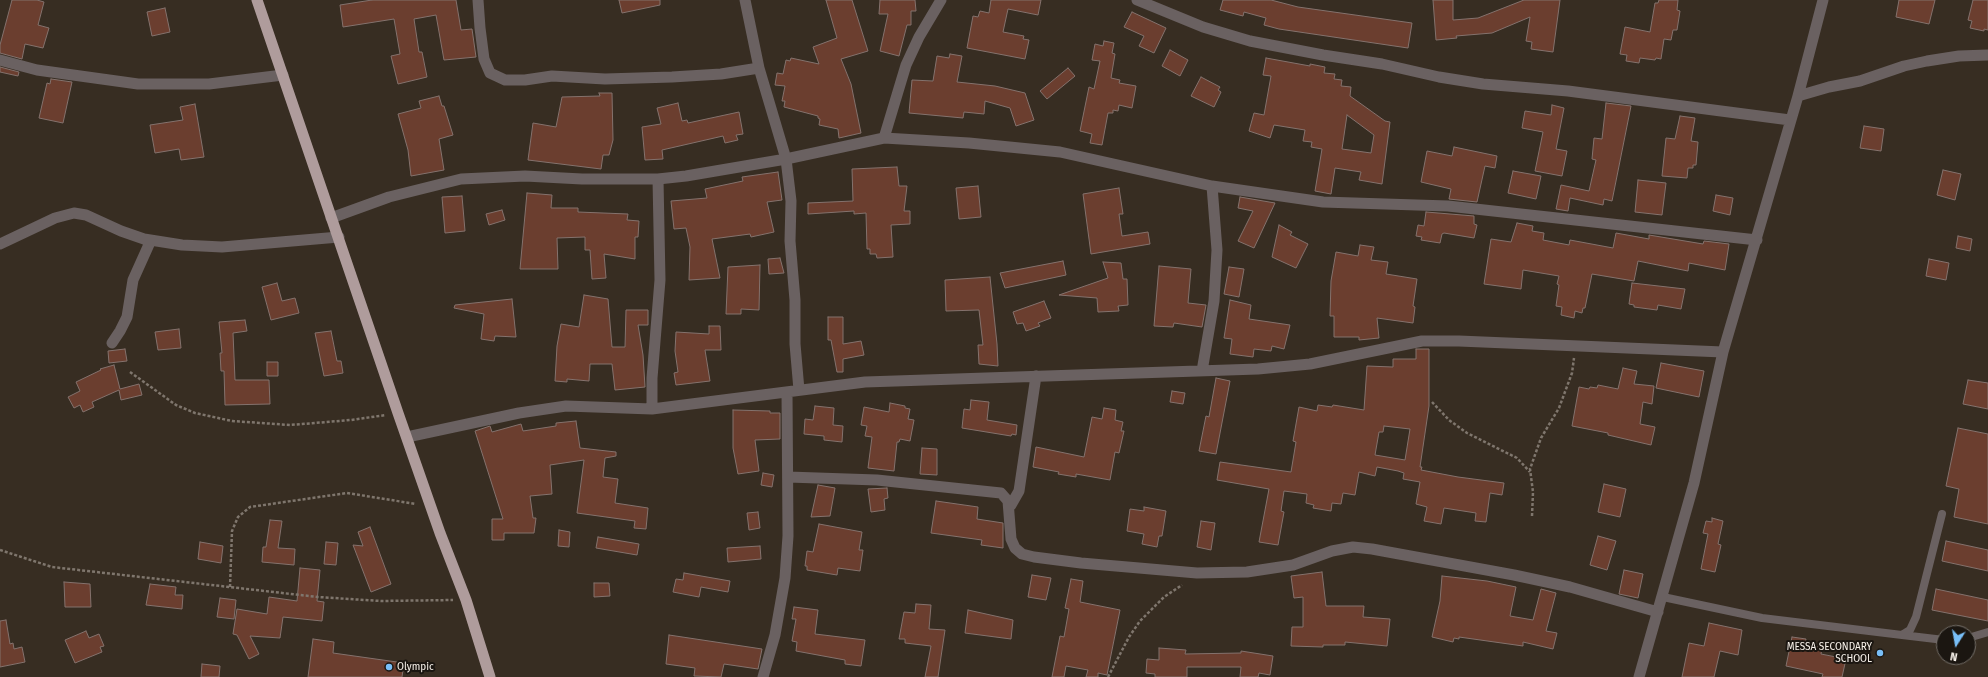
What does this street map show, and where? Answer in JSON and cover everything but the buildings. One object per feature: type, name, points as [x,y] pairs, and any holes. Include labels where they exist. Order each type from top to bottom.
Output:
[{"type":"highway","points":[[257,0],[398,413],[466,600],[490,677]]},
{"type":"street","points":[[478,0],[484,59],[490,74],[505,80],[525,80],[552,76],[605,79],[672,78],[721,74],[759,68]]},
{"type":"street","points":[[745,0],[759,68],[786,159],[791,201],[790,241],[795,300],[795,344],[799,390]]},
{"type":"street","points":[[884,138],[906,65],[919,37],[941,0]]},
{"type":"street","points":[[1137,0],[1203,27],[1250,41],[1322,55],[1382,64],[1439,77],[1483,84],[1568,91],[1790,120]]},
{"type":"street","points":[[1639,677],[1694,483],[1723,352],[1798,96],[1823,0]]},
{"type":"street","points":[[1798,96],[1829,87],[1860,81],[1904,66],[1927,61],[1959,56],[1988,55]]},
{"type":"street","points":[[0,60],[37,70],[138,84],[209,84],[283,75]]},
{"type":"street","points":[[331,218],[389,198],[461,179],[525,176],[582,179],[658,179],[686,176],[786,159],[884,138],[969,143],[1060,152],[1212,186],[1323,202],[1448,206],[1757,240]]},
{"type":"street","points":[[652,409],[652,378],[660,280],[658,179]]},
{"type":"street","points":[[1202,371],[1214,301],[1217,250],[1212,186]]},
{"type":"street","points":[[0,244],[55,218],[74,213],[86,215],[121,231],[151,240],[182,245],[222,247],[339,237]]},
{"type":"street","points":[[112,344],[126,317],[134,280],[151,240]]},
{"type":"street","points":[[407,437],[519,413],[566,406],[652,409],[865,382],[1258,369],[1310,364],[1422,341],[1576,345],[1723,352]]},
{"type":"street","points":[[788,477],[877,480],[991,491],[1001,493],[1011,505],[1019,491],[1036,376]]},
{"type":"street","points":[[763,677],[775,635],[785,578],[788,536],[787,392]]},
{"type":"street","points":[[1008,501],[1011,539],[1015,548],[1022,554],[1082,563],[1197,574],[1247,572],[1293,565],[1332,552],[1353,547],[1372,548],[1570,587],[1658,612]]},
{"type":"lane","points":[[1902,636],[1910,630],[1916,617],[1942,514]]},
{"type":"lane","points":[[1663,596],[1762,618],[1936,639]]},
{"type":"lane","points":[[1976,636],[1988,632]]},
{"type":"path","points":[[1532,516],[1533,492],[1530,473],[1541,438],[1559,408],[1572,373],[1576,345]]},
{"type":"path","points":[[130,372],[176,405],[195,413],[232,421],[290,426],[351,420],[398,413]]},
{"type":"path","points":[[1432,402],[1449,420],[1467,433],[1517,458],[1530,473]]},
{"type":"path","points":[[230,587],[232,530],[238,517],[250,508],[347,493],[431,506]]},
{"type":"path","points":[[0,550],[52,567],[318,597],[382,601],[466,600]]},
{"type":"path","points":[[1108,677],[1129,637],[1140,621],[1164,598],[1197,574]]},
{"type":"place","name":"MESSA SECONDARY SCHOOL","points":[[1880,653]]},
{"type":"place","name":"Olympic","points":[[389,667]]}]
